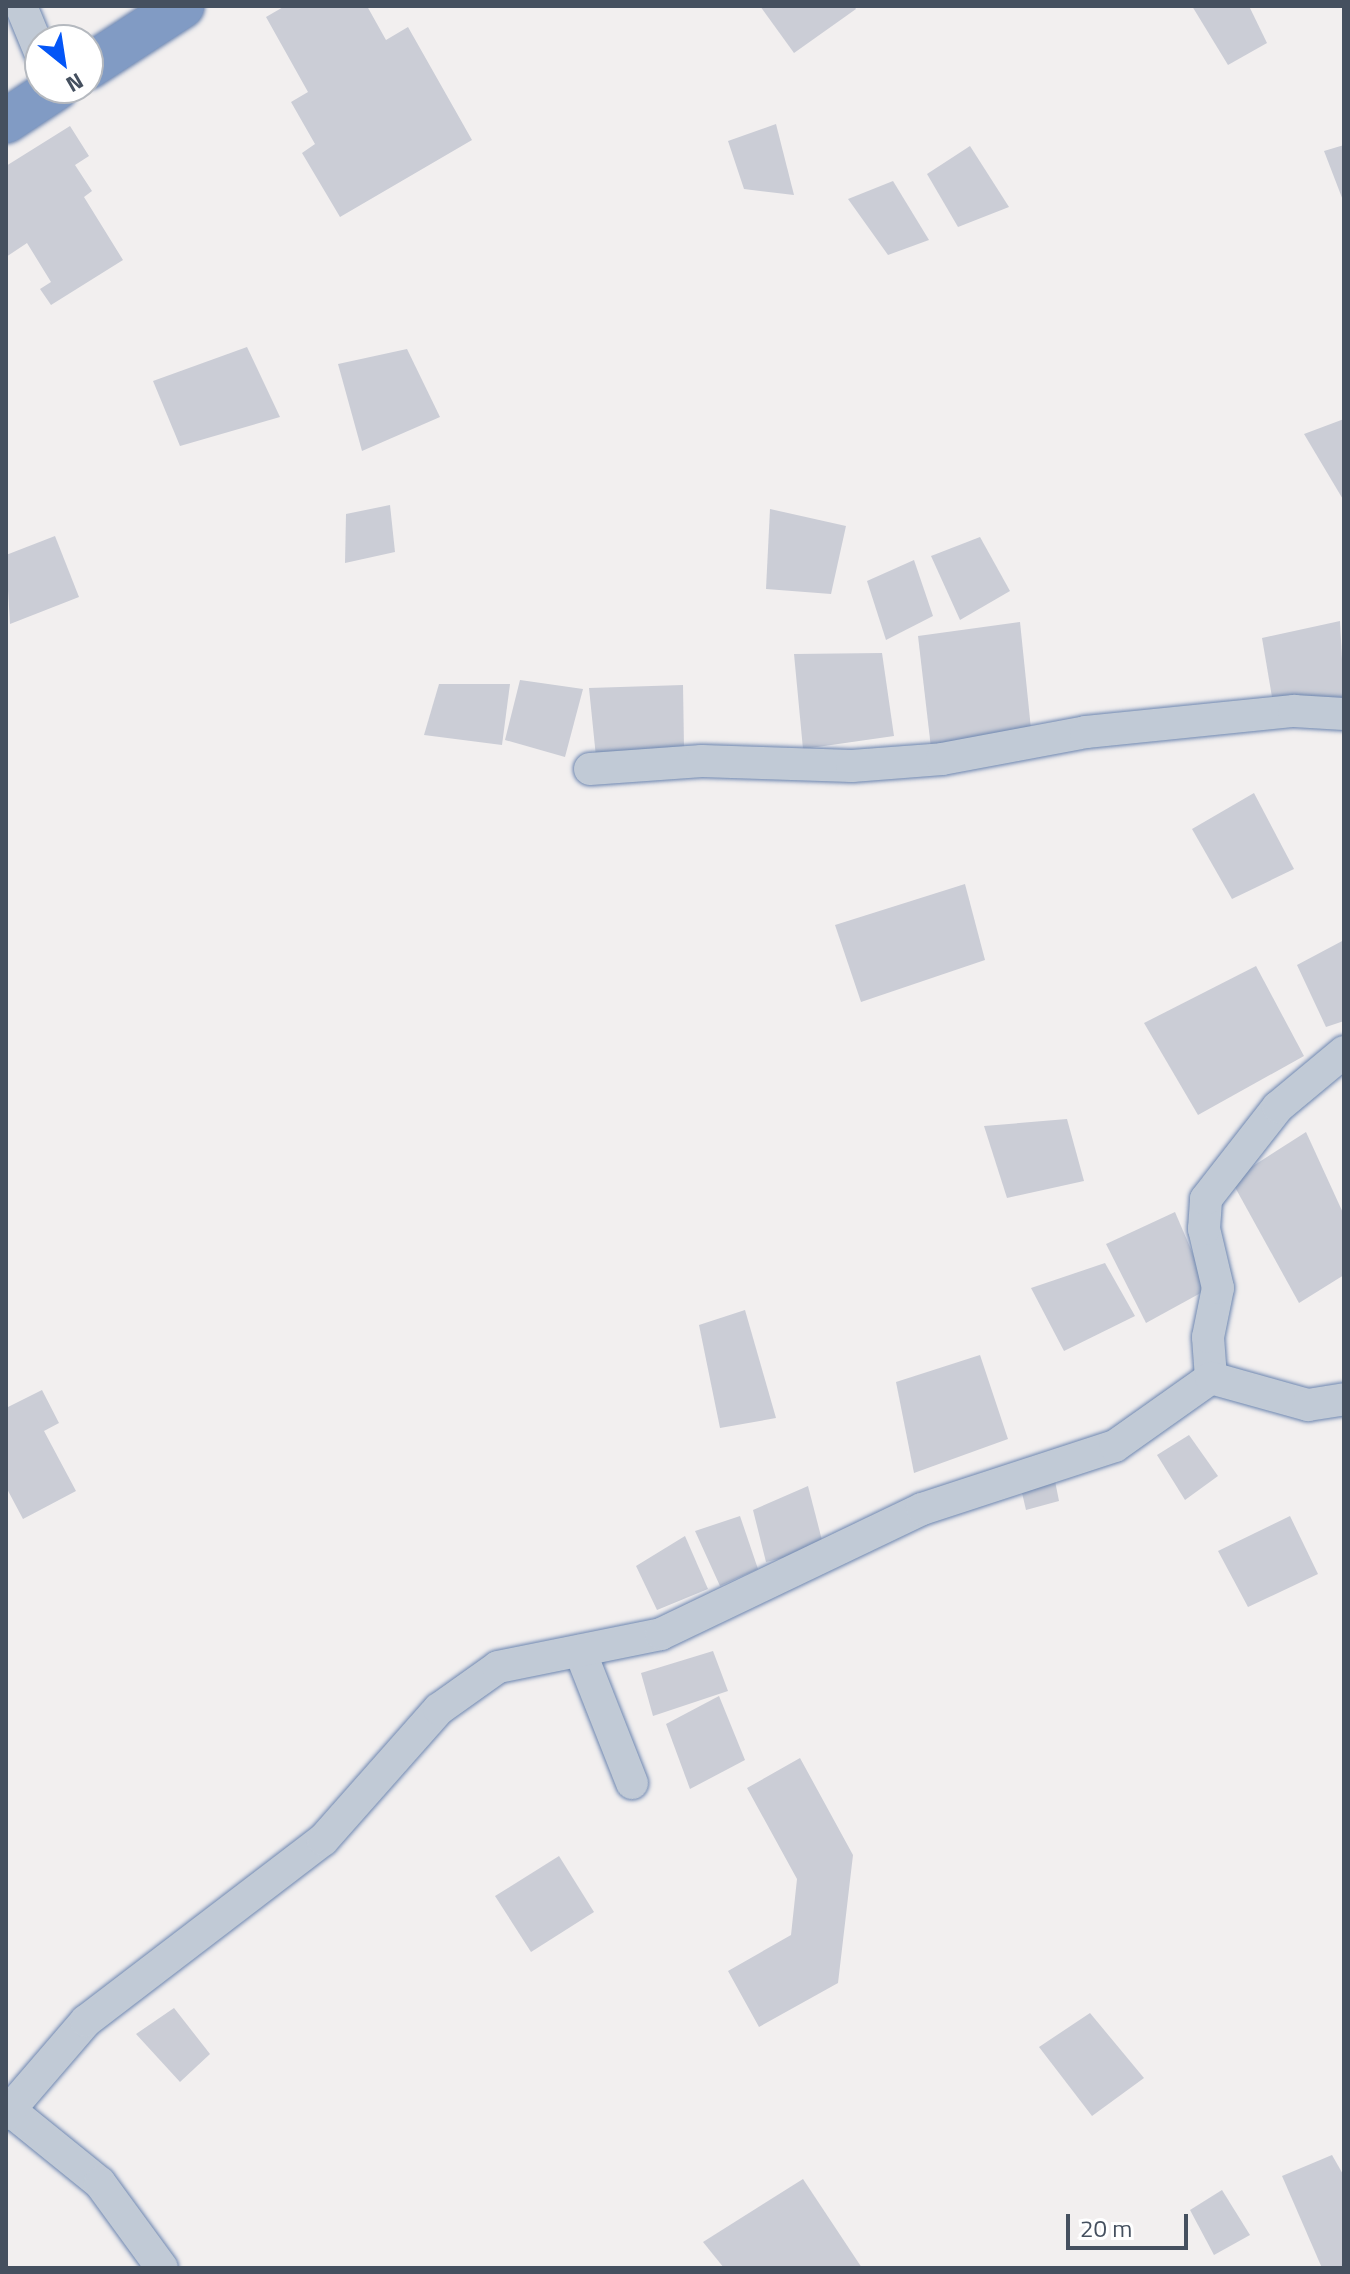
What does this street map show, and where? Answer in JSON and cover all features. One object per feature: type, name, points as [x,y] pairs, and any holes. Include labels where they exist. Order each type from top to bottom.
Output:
[{"type":"highway","points":[[104,57],[182,6]]},
{"type":"highway","points":[[6,121],[32,104]]},
{"type":"street","points":[[590,769],[716,761],[852,766],[942,759],[1086,732],[1294,711],[1344,714]]},
{"type":"street","points":[[1211,1378],[1208,1337],[1218,1288],[1204,1229],[1206,1199],[1278,1107],[1344,1052]]},
{"type":"street","points":[[1211,1378],[1308,1405],[1344,1399]]},
{"type":"street","points":[[162,2268],[100,2183],[9,2113],[86,2021],[323,1840],[466,1685],[498,1667],[661,1634],[922,1509],[1115,1446],[1211,1378]]},
{"type":"street","points":[[580,1651],[632,1783]]},
{"type":"building","points":[[285,6],[367,6],[386,40],[408,27],[472,140],[340,217],[302,153],[315,144],[291,102],[308,92],[266,17]]},
{"type":"building","points":[[760,6],[854,6],[856,9],[794,53]]},
{"type":"building","points":[[1192,6],[1249,6],[1267,43],[1228,65]]},
{"type":"building","points":[[776,124],[794,195],[744,189],[728,141]]},
{"type":"building","points":[[70,126],[89,156],[75,165],[92,191],[84,197],[123,260],[51,305],[40,289],[51,282],[27,243],[6,257],[6,166]]},
{"type":"building","points":[[1344,145],[1344,203],[1324,151]]},
{"type":"building","points":[[970,146],[1009,207],[958,227],[927,174]]},
{"type":"building","points":[[893,181],[929,240],[888,255],[848,199]]},
{"type":"building","points":[[247,347],[280,417],[180,446],[153,381]]},
{"type":"building","points":[[407,349],[440,417],[362,451],[338,364]]},
{"type":"building","points":[[1344,419],[1344,501],[1304,434]]},
{"type":"building","points":[[390,505],[395,552],[345,563],[346,514]]},
{"type":"building","points":[[770,509],[846,526],[831,594],[766,589]]},
{"type":"building","points":[[55,536],[79,597],[10,624],[6,555]]},
{"type":"building","points":[[980,537],[1010,591],[960,620],[931,556]]},
{"type":"building","points":[[914,560],[933,616],[886,640],[867,581]]},
{"type":"building","points":[[1340,621],[1344,698],[1273,703],[1262,638]]},
{"type":"building","points":[[1020,622],[1031,729],[931,748],[918,636]]},
{"type":"building","points":[[882,653],[894,736],[803,749],[794,654]]},
{"type":"building","points":[[520,680],[583,689],[565,757],[505,740]]},
{"type":"building","points":[[439,684],[510,684],[502,745],[424,735]]},
{"type":"building","points":[[683,685],[684,749],[596,757],[589,688]]},
{"type":"building","points":[[1254,793],[1294,869],[1232,899],[1192,829]]},
{"type":"building","points":[[965,884],[985,960],[861,1002],[835,925]]},
{"type":"building","points":[[1344,940],[1344,1021],[1326,1027],[1297,965]]},
{"type":"building","points":[[1256,966],[1304,1056],[1198,1115],[1144,1023]]},
{"type":"building","points":[[1067,1119],[1084,1181],[1007,1198],[984,1126]]},
{"type":"building","points":[[1306,1132],[1344,1215],[1344,1275],[1299,1303],[1231,1180]]},
{"type":"building","points":[[1175,1212],[1208,1289],[1146,1323],[1106,1244]]},
{"type":"building","points":[[1105,1263],[1135,1316],[1064,1351],[1031,1288]]},
{"type":"building","points":[[745,1310],[776,1418],[720,1428],[699,1325]]},
{"type":"building","points":[[980,1355],[1008,1439],[914,1473],[896,1382]]},
{"type":"building","points":[[42,1390],[59,1423],[44,1431],[76,1491],[23,1519],[6,1487],[6,1408]]},
{"type":"building","points":[[1189,1435],[1218,1476],[1185,1500],[1157,1455]]},
{"type":"building","points":[[1053,1471],[1059,1501],[1026,1510],[1019,1480]]},
{"type":"building","points":[[808,1486],[824,1548],[766,1562],[753,1510]]},
{"type":"building","points":[[740,1516],[758,1569],[720,1586],[695,1531]]},
{"type":"building","points":[[1290,1516],[1318,1574],[1248,1607],[1218,1551]]},
{"type":"building","points":[[685,1536],[708,1589],[657,1610],[636,1566]]},
{"type":"building","points":[[713,1651],[728,1691],[653,1716],[641,1673]]},
{"type":"building","points":[[719,1696],[745,1760],[690,1789],[666,1724]]},
{"type":"building","points":[[800,1758],[853,1855],[838,1983],[759,2027],[728,1971],[791,1935],[797,1879],[747,1788]]},
{"type":"building","points":[[559,1856],[594,1912],[531,1952],[495,1896]]},
{"type":"building","points":[[174,2008],[210,2054],[180,2082],[136,2034]]},
{"type":"building","points":[[1090,2013],[1144,2078],[1092,2116],[1039,2047]]},
{"type":"building","points":[[1332,2155],[1344,2176],[1342,2268],[1322,2268],[1282,2176]]},
{"type":"building","points":[[803,2179],[862,2268],[724,2268],[703,2242]]},
{"type":"building","points":[[1222,2190],[1250,2235],[1214,2255],[1190,2210]]}]
